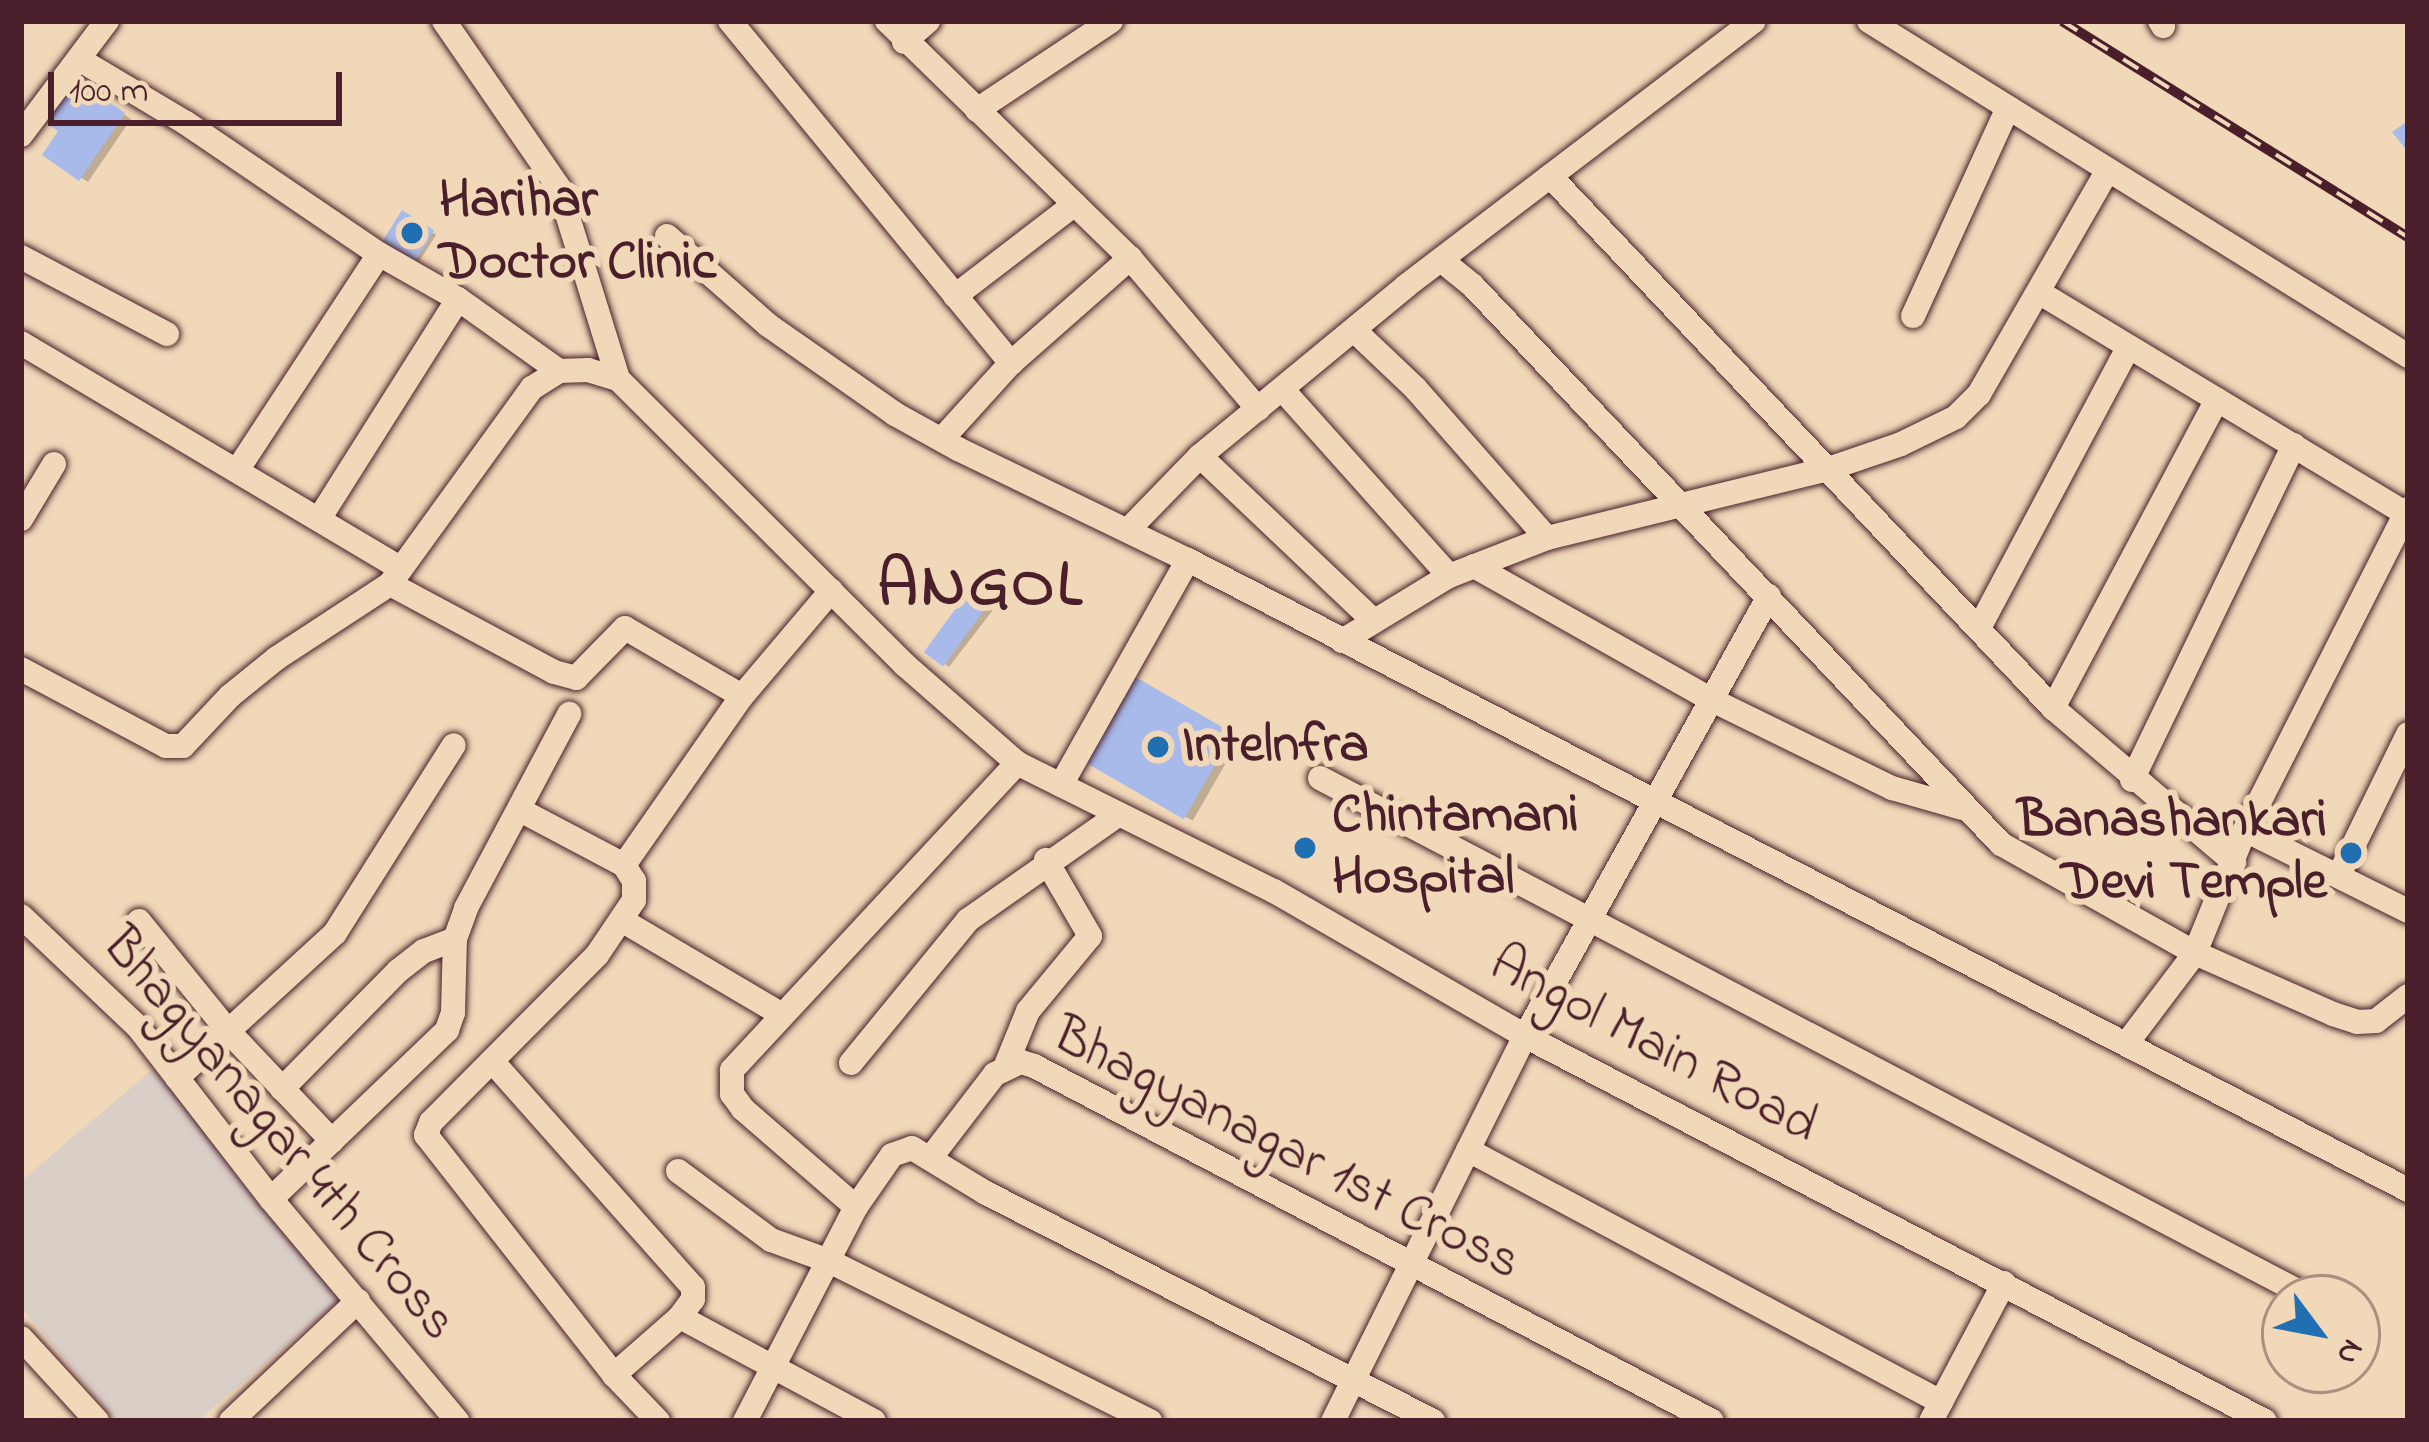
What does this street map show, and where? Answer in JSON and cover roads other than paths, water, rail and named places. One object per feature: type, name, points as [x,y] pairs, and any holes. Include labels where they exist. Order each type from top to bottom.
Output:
[{"type":"street","points":[[21,135],[82,61],[107,21]]},
{"type":"street","name":"Angol Main Road","points":[[444,21],[559,188],[618,379],[956,712],[1017,763],[1274,891],[1525,1036],[2265,1421]]},
{"type":"street","points":[[730,21],[1011,363]]},
{"type":"street","points":[[887,21],[1130,258],[1258,409]]},
{"type":"street","points":[[904,42],[928,21]]},
{"type":"street","points":[[977,110],[1111,21]]},
{"type":"street","points":[[1128,530],[1200,456],[1282,389],[1441,260],[1754,21]]},
{"type":"street","points":[[1869,21],[2408,356]]},
{"type":"street","points":[[82,61],[186,123],[379,254],[458,299],[559,371]]},
{"type":"street","points":[[1913,316],[2008,108]]},
{"type":"street","points":[[1342,640],[1449,576],[1547,538],[1831,468],[1901,444],[1956,417],[1979,394],[2108,170]]},
{"type":"street","points":[[1550,176],[2053,708],[2234,862]]},
{"type":"street","points":[[955,296],[1075,204]]},
{"type":"street","points":[[667,236],[768,325],[895,414],[942,440],[1188,560],[2408,1190]]},
{"type":"street","points":[[238,469],[379,254]]},
{"type":"street","points":[[21,257],[167,334]]},
{"type":"street","points":[[942,440],[1011,363],[1130,258]]},
{"type":"street","points":[[1441,260],[1473,286],[1769,596],[1962,808],[2034,867],[2195,953],[2357,1022],[2390,1014],[2408,996]]},
{"type":"street","points":[[2040,292],[2407,513],[2245,830],[2195,953],[2127,1043]]},
{"type":"street","points":[[319,519],[458,299]]},
{"type":"street","points":[[1356,332],[1415,388],[1547,538]]},
{"type":"street","points":[[21,343],[238,469],[319,519],[395,576],[554,672],[576,678],[625,628],[742,696]]},
{"type":"street","points":[[1979,628],[2128,348]]},
{"type":"street","points":[[21,669],[174,749],[277,658],[395,576],[532,388],[559,371],[588,370],[618,379]]},
{"type":"street","points":[[1282,389],[1449,576]]},
{"type":"street","points":[[2053,708],[2217,400]]},
{"type":"street","points":[[2132,779],[2294,445]]},
{"type":"street","points":[[1200,456],[1374,621]]},
{"type":"street","points":[[21,520],[54,464]]},
{"type":"street","points":[[1060,785],[1188,560]]},
{"type":"street","points":[[1474,566],[1710,699],[1906,794],[1962,808]]},
{"type":"street","points":[[625,865],[742,696],[831,591]]},
{"type":"street","points":[[1333,1421],[1525,1036],[1769,596]]},
{"type":"street","points":[[272,1199],[447,1030],[453,1012],[455,939],[466,908],[569,715]]},
{"type":"street","points":[[2339,874],[2408,734]]},
{"type":"street","points":[[177,1078],[335,933],[454,746]]},
{"type":"street","points":[[856,1207],[814,1174],[732,1094],[732,1070],[1017,763]]},
{"type":"street","points":[[1320,778],[2265,1274]]},
{"type":"street","points":[[520,810],[625,865],[634,881],[634,900],[557,1000],[431,1122],[428,1142],[614,1375],[658,1421]]},
{"type":"street","points":[[850,1063],[968,920],[1046,860],[1118,814]]},
{"type":"street","points":[[2245,830],[2408,911]]},
{"type":"street","points":[[1006,1065],[1028,1011],[1090,936],[1046,860]]},
{"type":"street","name":"Bhagyanagar 4th Cross","points":[[21,916],[137,1027],[272,1199],[457,1421]]},
{"type":"street","points":[[139,921],[229,1032],[332,1141]]},
{"type":"street","points":[[622,921],[782,1013]]},
{"type":"street","points":[[282,1089],[398,971],[424,951],[455,939]]},
{"type":"street","points":[[492,1060],[687,1274],[693,1299],[680,1317],[614,1375]]},
{"type":"street","name":"Bhagyanagar 1st Cross","points":[[932,1156],[1006,1065],[1034,1066],[1712,1421]]},
{"type":"street","points":[[745,1421],[856,1207],[900,1148],[932,1156],[986,1192],[1433,1421]]},
{"type":"street","points":[[1468,1150],[1936,1412],[2004,1283]]},
{"type":"street","points":[[678,1171],[757,1232],[829,1261],[1150,1421]]},
{"type":"street","points":[[231,1421],[358,1301]]},
{"type":"street","points":[[680,1317],[874,1421]]},
{"type":"street","points":[[21,1338],[97,1421]]},
{"type":"railway","points":[[2062,21],[2408,237]]},
{"type":"place","name":"Harihar Doctor Clinic","points":[[412,233]]},
{"type":"place","name":"Intelnfra","points":[[1158,747]]},
{"type":"place","name":"Chintamani Hospital","points":[[1305,848]]},
{"type":"place","name":"Banashankari Devi Temple","points":[[2351,853]]},
{"type":"district","name":"ANGOL","points":[[981,589]]}]
